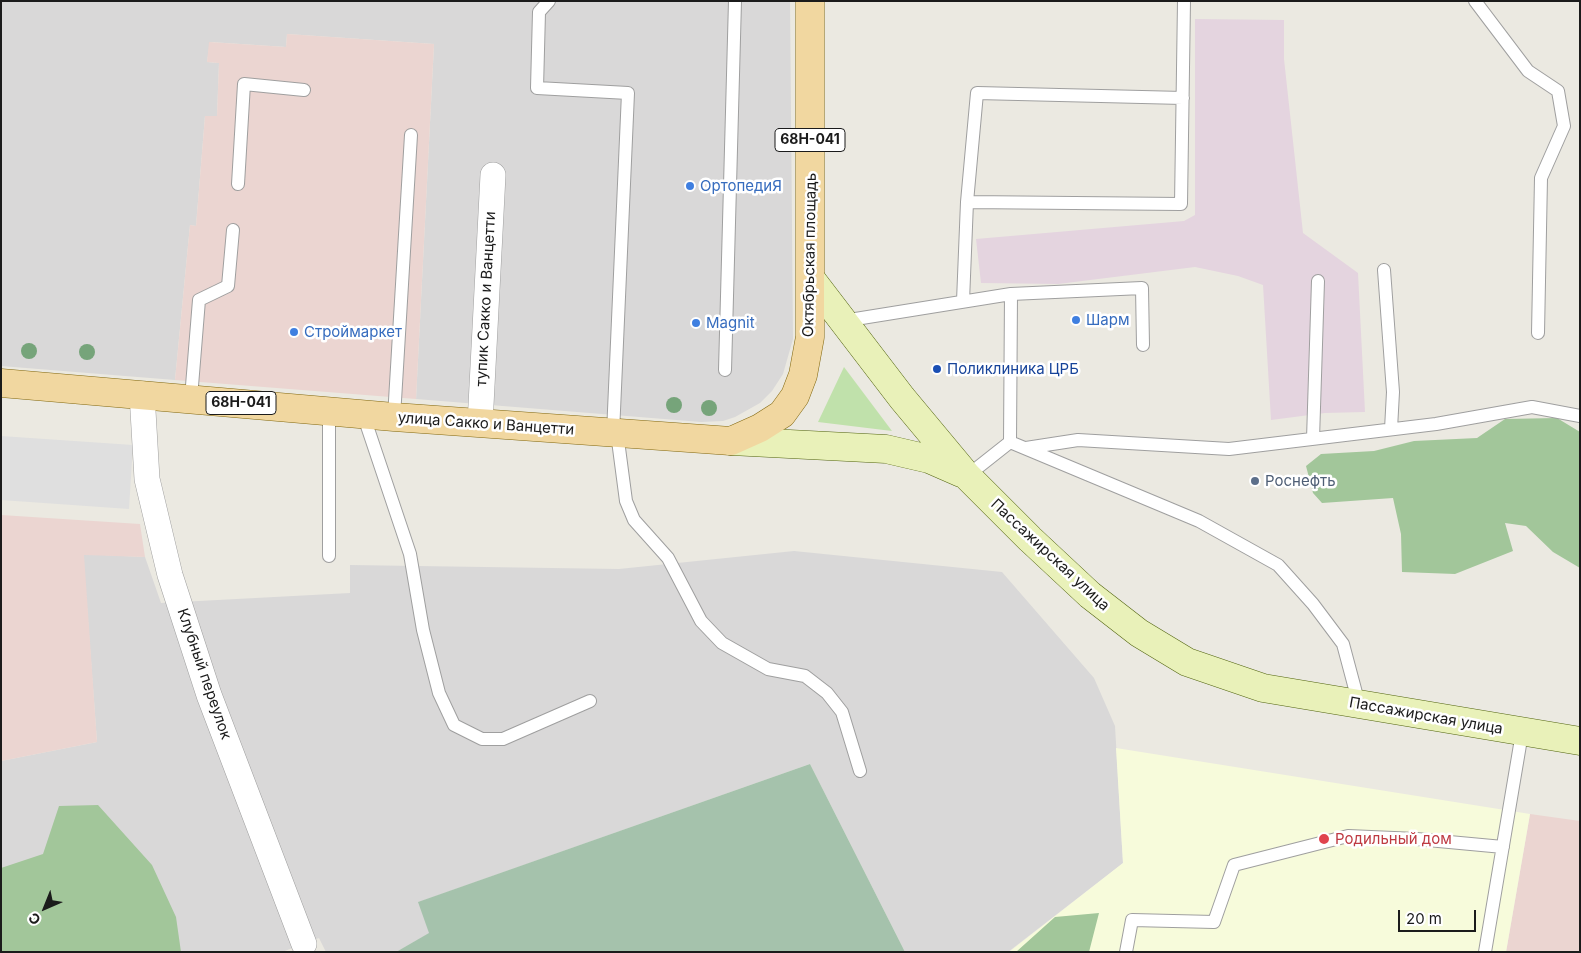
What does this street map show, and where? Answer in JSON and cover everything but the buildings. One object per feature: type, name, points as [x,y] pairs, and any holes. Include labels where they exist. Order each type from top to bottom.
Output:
[{"type":"main road","name":"Октябрьская площадь","points":[[731,441],[760,428],[782,414],[795,396],[803,375],[810,336],[810,1]]},
{"type":"main road","name":"улица Сакко и Ванцетти","points":[[1,383],[480,424],[731,441]]},
{"type":"street","name":"тупик Сакко и Ванцетти","points":[[480,424],[493,175]]},
{"type":"street","name":"Пассажирская улица","points":[[811,279],[902,398],[967,476],[1090,595],[1139,633],[1187,662],[1263,688],[1522,733],[1580,741]]},
{"type":"street","name":"Клубный переулок","points":[[142,394],[147,479],[170,575],[209,695],[305,948]]},
{"type":"street","name":"улица Сакко и Ванцетти","points":[[731,441],[886,449],[928,459],[967,476]]},
{"type":"lane","points":[[548,1],[539,12],[537,88],[628,93],[615,433],[626,501],[634,520],[668,558],[701,621],[722,643],[768,669],[805,676],[827,693],[842,712],[860,771]]},
{"type":"lane","points":[[725,370],[734,1]]},
{"type":"lane","points":[[967,202],[1182,204],[1184,1]]},
{"type":"lane","points":[[1475,1],[1528,71],[1558,91],[1564,126],[1541,178],[1538,333]]},
{"type":"lane","points":[[238,184],[244,84],[304,90]]},
{"type":"lane","points":[[963,300],[967,202],[977,93],[1182,98]]},
{"type":"lane","points":[[394,417],[411,135]]},
{"type":"lane","points":[[192,398],[199,300],[228,286],[233,230]]},
{"type":"lane","points":[[1384,270],[1393,392],[1391,429]]},
{"type":"lane","points":[[1313,439],[1318,281]]},
{"type":"lane","points":[[843,321],[963,300],[1011,294],[1142,288],[1143,345]]},
{"type":"lane","points":[[1010,442],[1011,294]]},
{"type":"lane","points":[[1026,448],[1078,440],[1229,449],[1436,424],[1532,407],[1580,416]]},
{"type":"lane","points":[[329,411],[329,556]]},
{"type":"lane","points":[[363,414],[410,554],[425,639],[439,693],[454,725],[482,739],[503,739],[590,701]]},
{"type":"lane","points":[[1010,442],[1199,521],[1278,565],[1313,604],[1344,644],[1359,704]]},
{"type":"lane","points":[[967,476],[1010,442]]},
{"type":"lane","points":[[1485,952],[1522,733]]},
{"type":"lane","points":[[1126,952],[1132,920],[1214,922],[1234,866],[1348,836],[1417,839],[1503,847]]},
{"type":"shaded area","points":[[1,1],[790,1],[793,339],[783,374],[772,391],[760,403],[735,417],[723,421],[701,422],[416,399],[434,44],[287,34],[286,47],[210,42],[207,62],[219,63],[217,116],[205,116],[196,226],[190,225],[175,380],[1,366]]},
{"type":"shaded area","points":[[1195,19],[1284,20],[1284,59],[1303,233],[1358,273],[1365,412],[1325,413],[1271,420],[1263,285],[1238,276],[1195,267],[1058,284],[981,283],[976,239],[1184,221],[1195,215]]},
{"type":"shaded area","points":[[287,34],[434,44],[416,399],[175,380],[190,225],[196,226],[205,116],[217,116],[219,63],[207,62],[209,42],[286,47]]},
{"type":"shaded area","points":[[1,436],[133,445],[129,509],[1,500]]},
{"type":"shaded area","points":[[1,515],[140,524],[145,557],[84,555],[97,742],[1,761]]},
{"type":"shaded area","points":[[794,551],[1002,572],[1094,678],[1115,726],[1123,863],[1008,952],[905,952],[810,764],[419,902],[430,933],[396,952],[326,952],[319,938],[282,952],[1,952],[1,761],[97,742],[83,554],[145,557],[161,603],[350,593],[350,565],[619,569]]},
{"type":"shaded area","name":"Родильный дом","points":[[1116,748],[1530,814],[1506,952],[1009,952],[1123,863]]},
{"type":"shaded area","points":[[810,764],[905,952],[396,952],[429,933],[418,902]]},
{"type":"shaded area","points":[[1530,814],[1580,821],[1580,952],[1506,952]]},
{"type":"green space","points":[[844,367],[892,431],[818,422]]},
{"type":"green space","points":[[1557,418],[1580,432],[1580,568],[1553,552],[1526,526],[1505,523],[1513,551],[1455,574],[1402,572],[1401,534],[1393,498],[1322,503],[1313,493],[1306,466],[1321,454],[1374,451],[1414,441],[1477,438],[1505,419]]},
{"type":"green space","points":[[98,805],[152,865],[176,917],[181,952],[1,952],[1,868],[43,854],[59,806]]},
{"type":"green space","points":[[1099,913],[1089,952],[1016,952],[1055,917]]},
{"type":"place","name":"ОртопедиЯ","points":[[690,186]]},
{"type":"place","name":"Шарм","points":[[1076,320]]},
{"type":"place","name":"Magnit","points":[[696,323]]},
{"type":"place","name":"Строймаркет","points":[[294,332]]},
{"type":"place","name":"Поликлиника ЦРБ","points":[[937,369]]},
{"type":"place","name":"Роснефть","points":[[1255,481]]},
{"type":"place","name":"Родильный дом","points":[[1324,839]]}]
